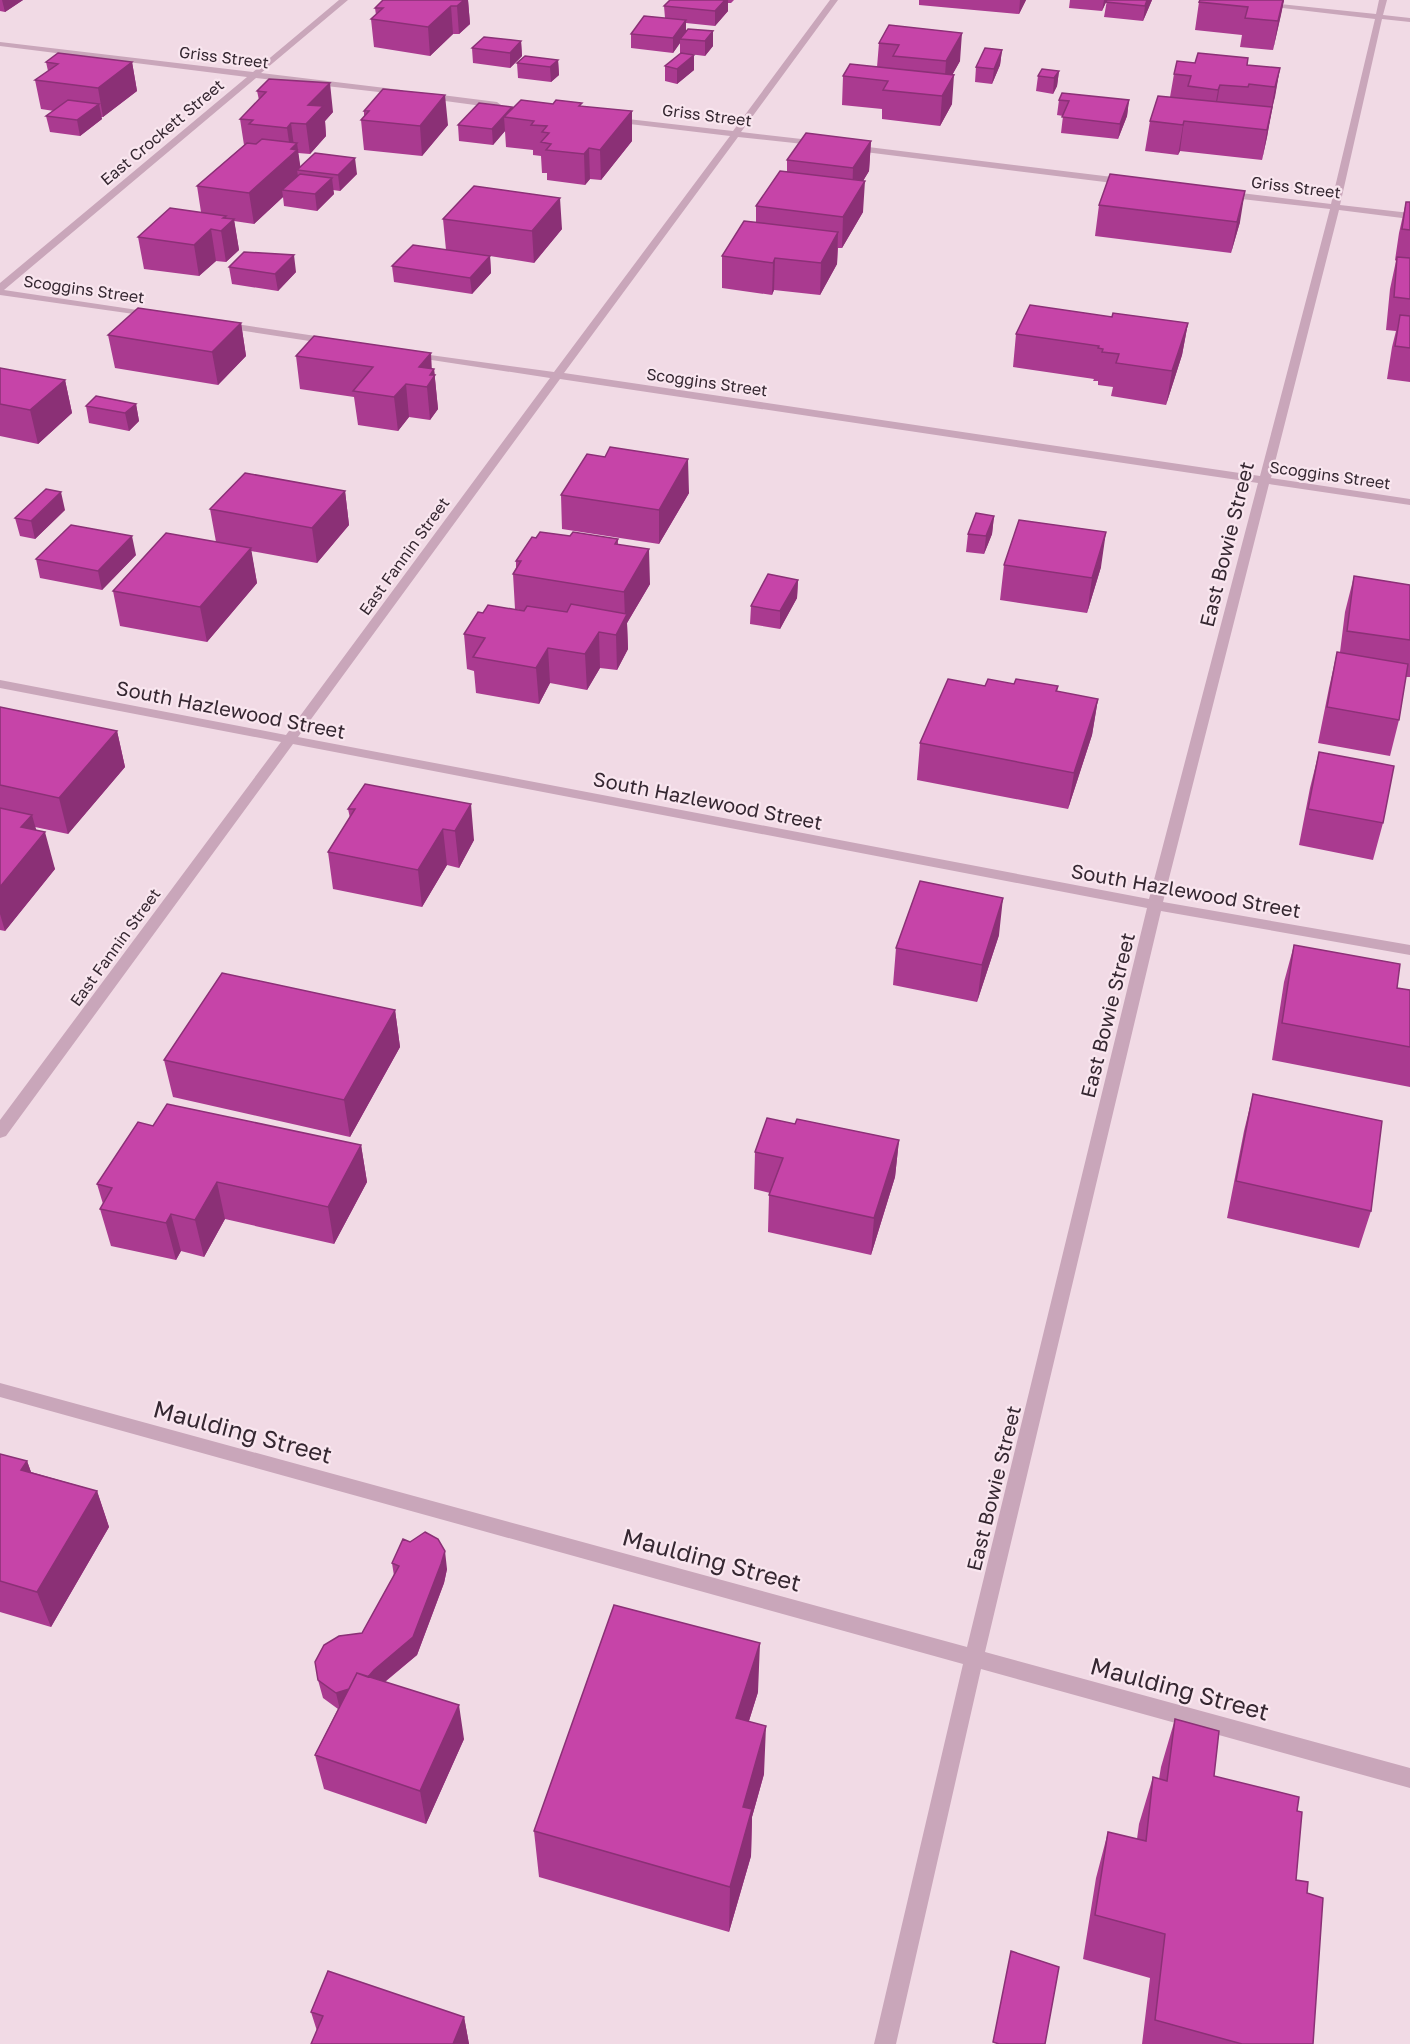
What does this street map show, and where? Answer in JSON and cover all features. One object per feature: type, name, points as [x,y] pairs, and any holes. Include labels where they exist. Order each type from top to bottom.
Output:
[{"type":"street","name":"East Crockett Street","points":[[0,290],[344,0]]},
{"type":"street","name":"East Fannin Street","points":[[0,1132],[834,0]]},
{"type":"street","points":[[1220,0],[1410,20]]},
{"type":"street","name":"East Bowie Street","points":[[885,2044],[974,1658],[1155,904],[1335,207],[1383,0]]},
{"type":"street","name":"Griss Street","points":[[0,44],[407,94]]},
{"type":"street","points":[[418,95],[512,107]]},
{"type":"street","name":"Griss Street","points":[[606,118],[830,146]]},
{"type":"street","points":[[841,147],[1135,183]]},
{"type":"street","name":"Griss Street","points":[[1218,193],[1410,216]]},
{"type":"street","name":"Scoggins Street","points":[[0,290],[166,317]]},
{"type":"street","points":[[214,324],[344,343]]},
{"type":"street","name":"Scoggins Street","points":[[403,352],[1410,502]]},
{"type":"street","name":"South Hazlewood Street","points":[[0,684],[1410,951]]},
{"type":"street","name":"Maulding Street","points":[[0,1390],[1410,1778]]},
{"type":"building","points":[[383,0],[464,0],[457,6],[451,6],[428,27],[371,19],[383,8],[375,8]]},
{"type":"building","points":[[670,0],[725,0],[715,11],[664,6]]},
{"type":"building","points":[[1107,0],[1147,0],[1145,6],[1106,2]]},
{"type":"building","points":[[1200,0],[1283,0],[1278,21],[1245,18],[1248,7],[1199,2]]},
{"type":"building","points":[[644,16],[686,20],[673,38],[631,34]]},
{"type":"building","points":[[889,25],[962,33],[946,61],[893,56],[899,45],[879,43]]},
{"type":"building","points":[[688,29],[713,31],[705,41],[680,39]]},
{"type":"building","points":[[484,37],[521,41],[510,53],[472,48]]},
{"type":"building","points":[[985,48],[1002,50],[994,69],[976,67]]},
{"type":"building","points":[[58,53],[132,62],[98,88],[35,80],[58,64],[46,62]]},
{"type":"building","points":[[681,53],[694,55],[677,69],[665,66]]},
{"type":"building","points":[[1198,53],[1248,58],[1247,65],[1280,68],[1275,87],[1249,84],[1248,87],[1220,85],[1218,90],[1188,86],[1191,76],[1174,74],[1177,61],[1195,63]]},
{"type":"building","points":[[525,56],[558,60],[550,67],[517,63]]},
{"type":"building","points":[[850,64],[954,75],[942,96],[883,90],[888,81],[843,76]]},
{"type":"building","points":[[1042,69],[1059,71],[1054,78],[1038,76]]},
{"type":"building","points":[[269,79],[330,83],[308,105],[323,106],[306,124],[291,123],[287,128],[249,124],[253,120],[240,119],[266,92],[257,91]]},
{"type":"building","points":[[383,89],[445,95],[420,126],[361,120],[369,111],[364,111]]},
{"type":"building","points":[[1062,93],[1129,100],[1120,124],[1062,117],[1069,101],[1059,100]]},
{"type":"building","points":[[1158,96],[1272,107],[1267,130],[1184,121],[1183,125],[1150,121]]},
{"type":"building","points":[[68,100],[99,104],[77,120],[46,116]]},
{"type":"building","points":[[521,100],[553,104],[556,100],[582,103],[579,106],[632,111],[600,150],[589,148],[584,154],[546,150],[551,144],[541,142],[549,133],[542,132],[547,126],[531,125],[534,121],[504,117]]},
{"type":"building","points":[[479,103],[512,107],[492,129],[458,125]]},
{"type":"building","points":[[806,133],[871,141],[853,168],[787,160]]},
{"type":"building","points":[[262,139],[297,143],[291,149],[297,150],[249,193],[197,186],[247,143],[256,144]]},
{"type":"building","points":[[315,153],[355,158],[338,175],[297,170]]},
{"type":"building","points":[[780,171],[865,181],[843,217],[756,206]]},
{"type":"building","points":[[300,174],[332,178],[315,194],[282,190]]},
{"type":"building","points":[[1110,174],[1245,191],[1237,222],[1099,205]]},
{"type":"building","points":[[474,186],[560,198],[532,231],[443,219]]},
{"type":"building","points":[[1406,202],[1410,202],[1410,230],[1402,229]]},
{"type":"building","points":[[170,208],[234,219],[221,231],[211,229],[194,245],[138,237]]},
{"type":"building","points":[[744,221],[838,232],[821,263],[775,258],[773,263],[722,256]]},
{"type":"building","points":[[413,245],[490,256],[470,278],[392,266]]},
{"type":"building","points":[[244,252],[294,255],[275,274],[229,267]]},
{"type":"building","points":[[1397,257],[1410,258],[1410,299],[1394,297]]},
{"type":"building","points":[[1030,305],[1112,317],[1113,313],[1188,323],[1172,371],[1116,363],[1119,354],[1102,352],[1103,349],[1098,348],[1099,346],[1016,334]]},
{"type":"building","points":[[138,308],[241,323],[212,352],[108,335]]},
{"type":"building","points":[[1400,315],[1410,316],[1410,348],[1395,346]]},
{"type":"building","points":[[314,336],[431,353],[419,367],[434,369],[430,375],[435,375],[427,387],[406,384],[394,397],[353,391],[373,367],[296,356]]},
{"type":"building","points":[[0,368],[65,380],[30,410],[0,404]]},
{"type":"building","points":[[96,396],[136,404],[125,413],[86,406]]},
{"type":"building","points":[[610,447],[688,459],[659,510],[561,495],[587,454],[605,457]]},
{"type":"building","points":[[245,473],[345,491],[312,528],[210,509]]},
{"type":"building","points":[[46,489],[61,492],[31,521],[15,518]]},
{"type":"building","points":[[976,513],[994,516],[986,536],[968,534]]},
{"type":"building","points":[[1019,520],[1106,532],[1092,578],[1004,565]]},
{"type":"building","points":[[71,525],[132,536],[98,571],[36,559]]},
{"type":"building","points":[[540,532],[570,536],[573,532],[618,539],[615,544],[649,549],[624,592],[513,574],[521,561],[516,561],[532,537],[536,538]]},
{"type":"building","points":[[166,533],[251,548],[200,607],[113,591]]},
{"type":"building","points":[[768,574],[798,580],[780,611],[751,606]]},
{"type":"building","points":[[1354,576],[1410,585],[1410,640],[1347,631]]},
{"type":"building","points":[[571,604],[627,614],[616,635],[599,632],[585,654],[548,648],[536,668],[473,657],[485,638],[464,634],[478,612],[483,613],[488,605],[524,611],[527,606],[567,612]]},
{"type":"building","points":[[1337,652],[1408,664],[1399,720],[1327,707]]},
{"type":"building","points":[[948,679],[985,686],[988,679],[1014,684],[1016,679],[1058,686],[1056,691],[1098,699],[1074,773],[920,743]]},
{"type":"building","points":[[0,707],[117,731],[59,798],[0,785]]},
{"type":"building","points":[[1319,752],[1394,766],[1383,823],[1308,809]]},
{"type":"building","points":[[365,784],[471,804],[455,831],[443,829],[418,870],[328,852],[355,809],[348,809]]},
{"type":"building","points":[[0,808],[32,815],[21,827],[45,832],[0,887]]},
{"type":"building","points":[[920,881],[1003,898],[982,965],[896,948]]},
{"type":"building","points":[[1294,945],[1400,964],[1397,988],[1410,990],[1410,1047],[1282,1023]]},
{"type":"building","points":[[222,973],[395,1010],[344,1100],[164,1060]]},
{"type":"building","points":[[1253,1094],[1382,1121],[1371,1211],[1236,1181]]},
{"type":"building","points":[[167,1104],[361,1145],[328,1207],[217,1182],[195,1220],[171,1214],[166,1223],[100,1209],[112,1188],[97,1184],[138,1122],[153,1126]]},
{"type":"building","points":[[767,1118],[795,1124],[797,1119],[899,1140],[874,1218],[769,1195],[783,1158],[755,1152]]},
{"type":"building","points":[[0,1454],[27,1461],[21,1470],[97,1491],[37,1592],[0,1581]]},
{"type":"building","points":[[425,1532],[438,1539],[445,1551],[413,1637],[368,1677],[357,1673],[349,1689],[336,1693],[318,1680],[315,1662],[324,1645],[339,1636],[362,1633],[399,1566],[392,1563],[403,1539],[410,1542]]},
{"type":"building","points":[[614,1605],[760,1643],[736,1718],[766,1726],[743,1807],[752,1809],[730,1887],[534,1831]]},
{"type":"building","points":[[357,1673],[459,1705],[420,1791],[315,1755]]},
{"type":"building","points":[[1175,1719],[1219,1731],[1214,1776],[1299,1797],[1297,1811],[1302,1812],[1296,1880],[1308,1882],[1307,1893],[1323,1898],[1313,2044],[1242,2044],[1155,2020],[1165,1934],[1095,1915],[1108,1832],[1146,1841],[1153,1777],[1167,1781]]},
{"type":"building","points":[[1011,1951],[1059,1967],[1045,2044],[993,2042]]},
{"type":"building","points":[[328,1971],[464,2017],[453,2044],[311,2044],[323,2016],[311,2012]]}]
